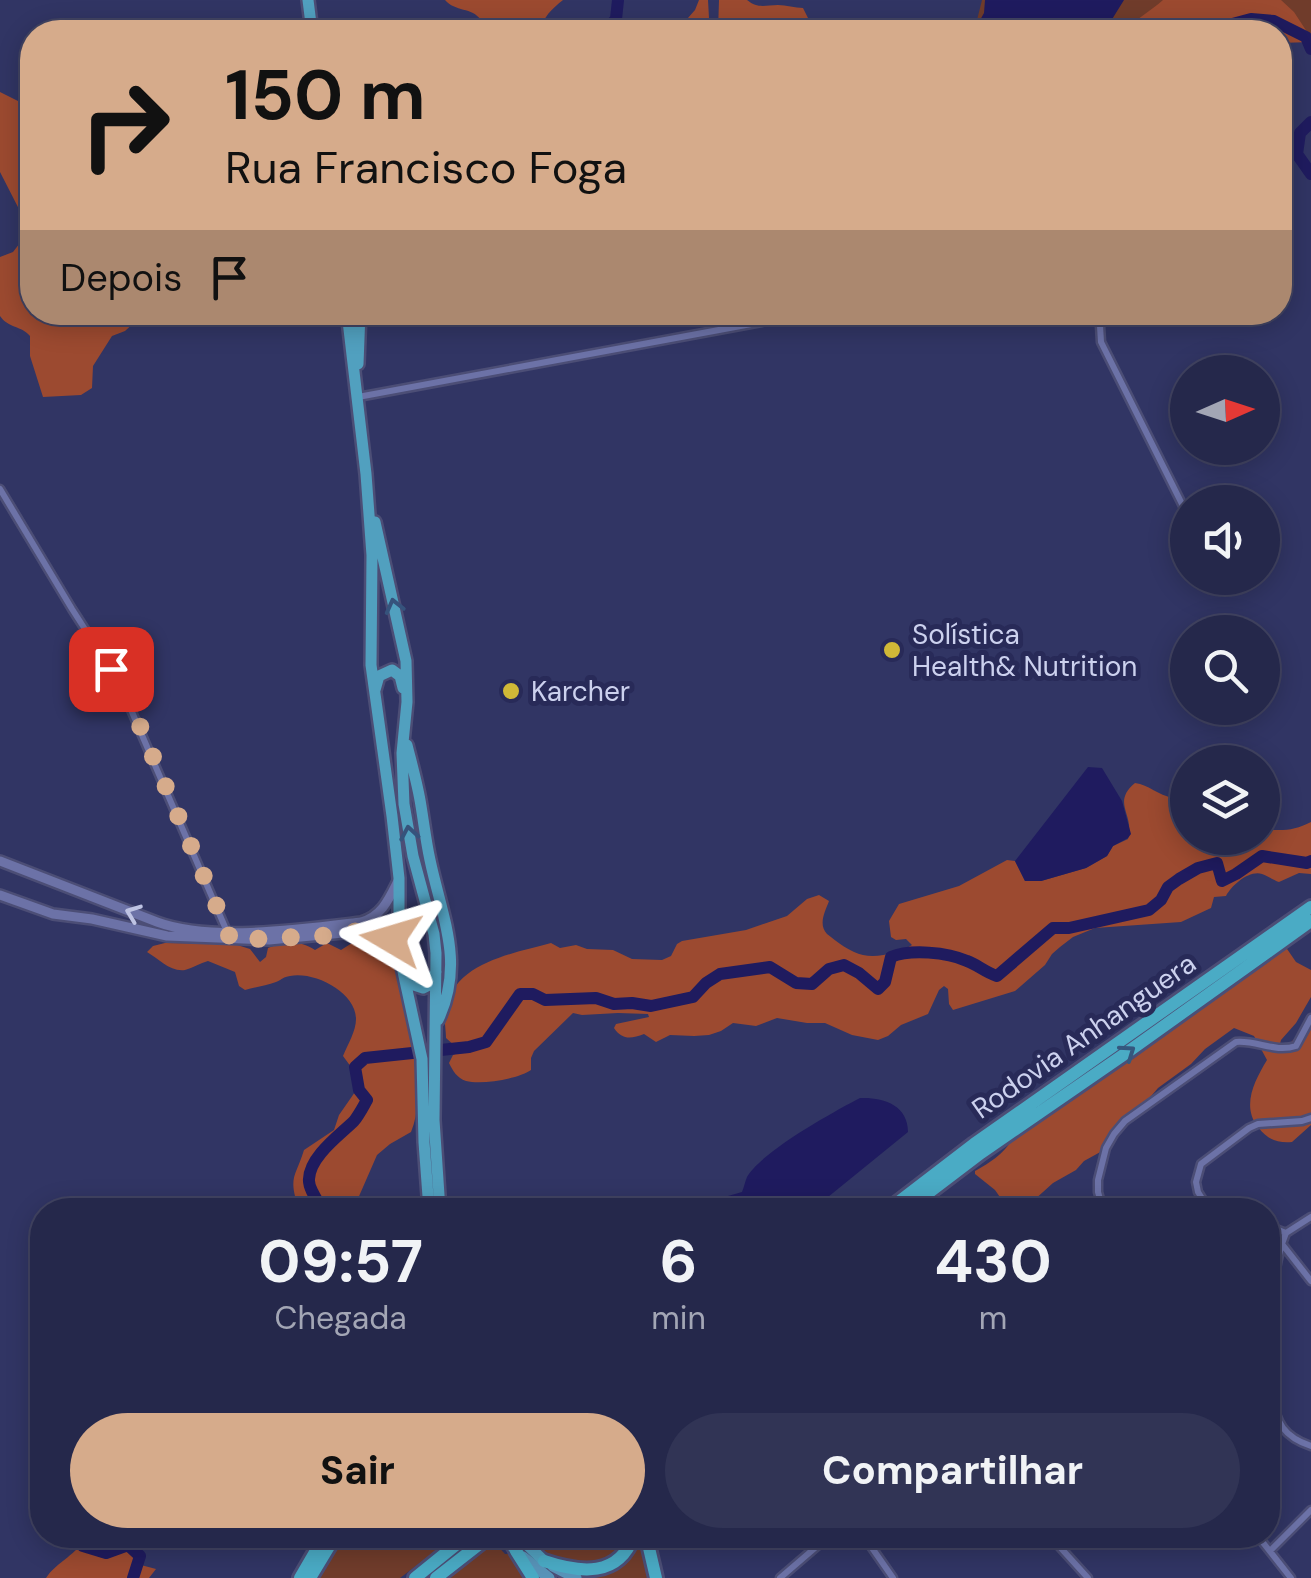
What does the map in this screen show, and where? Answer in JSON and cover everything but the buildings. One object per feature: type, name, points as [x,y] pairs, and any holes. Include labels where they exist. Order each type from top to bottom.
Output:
[{"type":"highway","points":[[349,325],[356,383]]},
{"type":"highway","points":[[359,325],[356,397],[372,555],[370,665],[399,878],[399,953],[430,1073],[439,1198]]},
{"type":"highway","points":[[366,474],[403,644],[407,677],[404,804],[434,934],[436,1028],[424,1142],[428,1198]]},
{"type":"highway","points":[[374,692],[380,676],[387,671],[396,672],[407,702]]},
{"type":"highway","points":[[403,730],[451,961],[451,983],[436,1028]]},
{"type":"highway","name":"Rodovia Anhanguera","points":[[904,1198],[974,1144],[1311,907]]},
{"type":"highway","name":"Rodovia Anhanguera","points":[[922,1198],[1311,921]]},
{"type":"highway","points":[[399,953],[416,986],[428,986],[436,970]]},
{"type":"highway","points":[[300,1578],[317,1548]]},
{"type":"highway","points":[[310,1578],[328,1548]]},
{"type":"highway","points":[[424,1576],[454,1548]]},
{"type":"highway","points":[[424,1576],[452,1566],[475,1548]]},
{"type":"highway","points":[[516,1548],[532,1578]]},
{"type":"highway","points":[[524,1548],[544,1560],[586,1570],[612,1565],[628,1548]]},
{"type":"highway","points":[[649,1548],[656,1578]]},
{"type":"main road","points":[[519,1548],[549,1578]]},
{"type":"main road","points":[[544,1560],[576,1578]]},
{"type":"street","points":[[356,397],[746,325]]},
{"type":"street","points":[[1101,325],[1101,342],[1172,485]]},
{"type":"street","points":[[0,489],[119,682],[229,936]]},
{"type":"street","points":[[0,861],[174,928],[229,936],[368,921],[381,911],[399,878]]},
{"type":"street","points":[[0,894],[53,914],[167,936],[309,937],[376,930],[391,939],[399,953]]},
{"type":"street","points":[[1100,1198],[1098,1180],[1106,1148],[1125,1121],[1236,1042],[1282,1049],[1296,1046],[1311,1018]]},
{"type":"street","points":[[1202,1198],[1196,1182],[1201,1164],[1248,1128],[1311,1118]]},
{"type":"street","points":[[1280,1258],[1286,1233],[1311,1217]]},
{"type":"street","points":[[1280,1231],[1286,1233]]},
{"type":"street","points":[[1282,1244],[1311,1281]]},
{"type":"street","points":[[1280,1426],[1288,1436],[1311,1446]]},
{"type":"street","points":[[1280,1541],[1311,1510]]},
{"type":"street","points":[[780,1578],[815,1548]]},
{"type":"street","points":[[872,1548],[893,1578]]},
{"type":"street","points":[[1061,1548],[1088,1578]]},
{"type":"street","points":[[1268,1548],[1291,1578]]},
{"type":"street","points":[[1270,1551],[1273,1548]]},
{"type":"shaded area","points":[[445,0],[563,0],[545,20],[481,20]]},
{"type":"shaded area","points":[[699,0],[708,0],[709,20],[686,20]]},
{"type":"shaded area","points":[[719,0],[747,0],[758,6],[803,8],[809,20],[718,20]]},
{"type":"shaded area","points":[[982,0],[1311,0],[1311,34],[1292,24],[1292,20],[1268,11],[1210,20],[977,20]]},
{"type":"shaded area","points":[[985,0],[1124,0],[1112,20],[980,20]]},
{"type":"shaded area","points":[[1163,0],[1281,0],[1294,12],[1311,42],[1292,43],[1292,20],[1137,20]]},
{"type":"shaded area","points":[[0,92],[20,102],[20,211],[0,172]]},
{"type":"shaded area","points":[[20,243],[20,325],[132,325],[112,336],[93,366],[92,388],[81,395],[43,397],[30,356],[30,336],[0,316],[0,257],[13,252]]},
{"type":"shaded area","points":[[1088,767],[1102,768],[1122,801],[1131,834],[1113,846],[1107,856],[1086,868],[1041,881],[1025,881],[1015,861]]},
{"type":"shaded area","points":[[1135,783],[1170,797],[1170,855],[1280,855],[1280,830],[1311,822],[1311,874],[1299,873],[1279,882],[1257,873],[1246,876],[1226,896],[1214,897],[1211,908],[1181,922],[1095,928],[1060,947],[1015,991],[953,1010],[944,986],[928,1014],[878,1040],[852,1035],[825,1023],[777,1018],[756,1026],[733,1023],[709,1035],[670,1035],[656,1042],[644,1034],[624,1036],[614,1028],[616,1024],[649,1017],[648,1014],[573,1013],[534,1051],[531,1070],[525,1073],[473,1082],[460,1078],[449,1063],[453,1055],[466,1049],[456,1047],[446,1038],[445,1013],[450,996],[458,983],[485,963],[551,943],[560,948],[576,945],[613,950],[632,959],[662,960],[671,956],[682,941],[746,930],[787,916],[807,899],[819,895],[829,901],[823,926],[835,940],[863,955],[895,952],[912,945],[906,939],[891,937],[889,921],[899,904],[959,886],[1007,860],[1015,861],[1025,881],[1041,881],[1086,868],[1107,856],[1113,846],[1128,839],[1124,803]]},
{"type":"shaded area","points":[[363,936],[375,937],[395,969],[415,1065],[415,1121],[411,1132],[377,1155],[358,1198],[296,1198],[293,1182],[304,1150],[334,1130],[355,1092],[354,1071],[343,1056],[356,1024],[349,1000],[321,980],[300,975],[245,990],[239,986],[235,972],[208,961],[180,970],[147,952],[165,943],[234,944],[250,949],[260,962],[268,948],[281,944],[298,943],[315,950],[327,943],[341,950]]},
{"type":"shaded area","points":[[1285,946],[1296,962],[1311,970],[1311,997],[1280,1044],[1282,1048],[1292,1042],[1311,1014],[1311,1125],[1292,1142],[1269,1138],[1253,1119],[1252,1093],[1267,1060],[1254,1036],[1234,1028],[1158,1088],[1139,1115],[1126,1120],[1104,1150],[1036,1198],[1001,1198],[975,1174],[1003,1151],[1014,1135]]},
{"type":"shaded area","points":[[860,1098],[877,1099],[899,1109],[908,1132],[827,1198],[725,1198],[742,1192],[747,1177],[767,1156]]},
{"type":"shaded area","points":[[78,1548],[137,1548],[134,1553],[141,1565],[156,1569],[149,1578],[46,1578]]},
{"type":"shaded area","points":[[333,1548],[440,1548],[400,1578],[315,1578]]},
{"type":"shaded area","points":[[486,1548],[500,1548],[530,1578],[448,1578]]},
{"type":"shaded area","points":[[539,1548],[622,1548],[616,1558],[591,1567],[552,1558]]},
{"type":"shaded area","points":[[626,1548],[645,1548],[652,1578],[586,1575],[599,1574]]},
{"type":"waterway","points":[[615,20],[618,0]]},
{"type":"waterway","points":[[1247,20],[1262,20]]},
{"type":"waterway","points":[[1292,30],[1306,37],[1311,49]]},
{"type":"waterway","points":[[1311,122],[1300,133],[1297,154],[1311,174]]},
{"type":"waterway","points":[[316,1198],[309,1179],[314,1162],[354,1121],[367,1100],[359,1090],[355,1067],[365,1058],[486,1042],[520,994],[533,994],[545,1000],[596,998],[614,1004],[651,1006],[693,997],[720,974],[770,967],[796,983],[812,984],[829,969],[844,965],[878,989],[885,982],[891,957],[918,952],[959,958],[997,976],[1053,928],[1149,910],[1168,887],[1198,868],[1217,863],[1222,881],[1262,856],[1311,861]]},
{"type":"waterway","points":[[90,1548],[106,1553],[120,1548]]},
{"type":"waterway","points":[[131,1548],[140,1556],[133,1578]]},
{"type":"place","name":"Solística Health& Nutrition","points":[[892,650]]},
{"type":"place","name":"Karcher","points":[[511,691]]},
{"type":"route","points":[[111,669],[140,726],[231,940],[366,930],[376,930],[391,939]]}]
